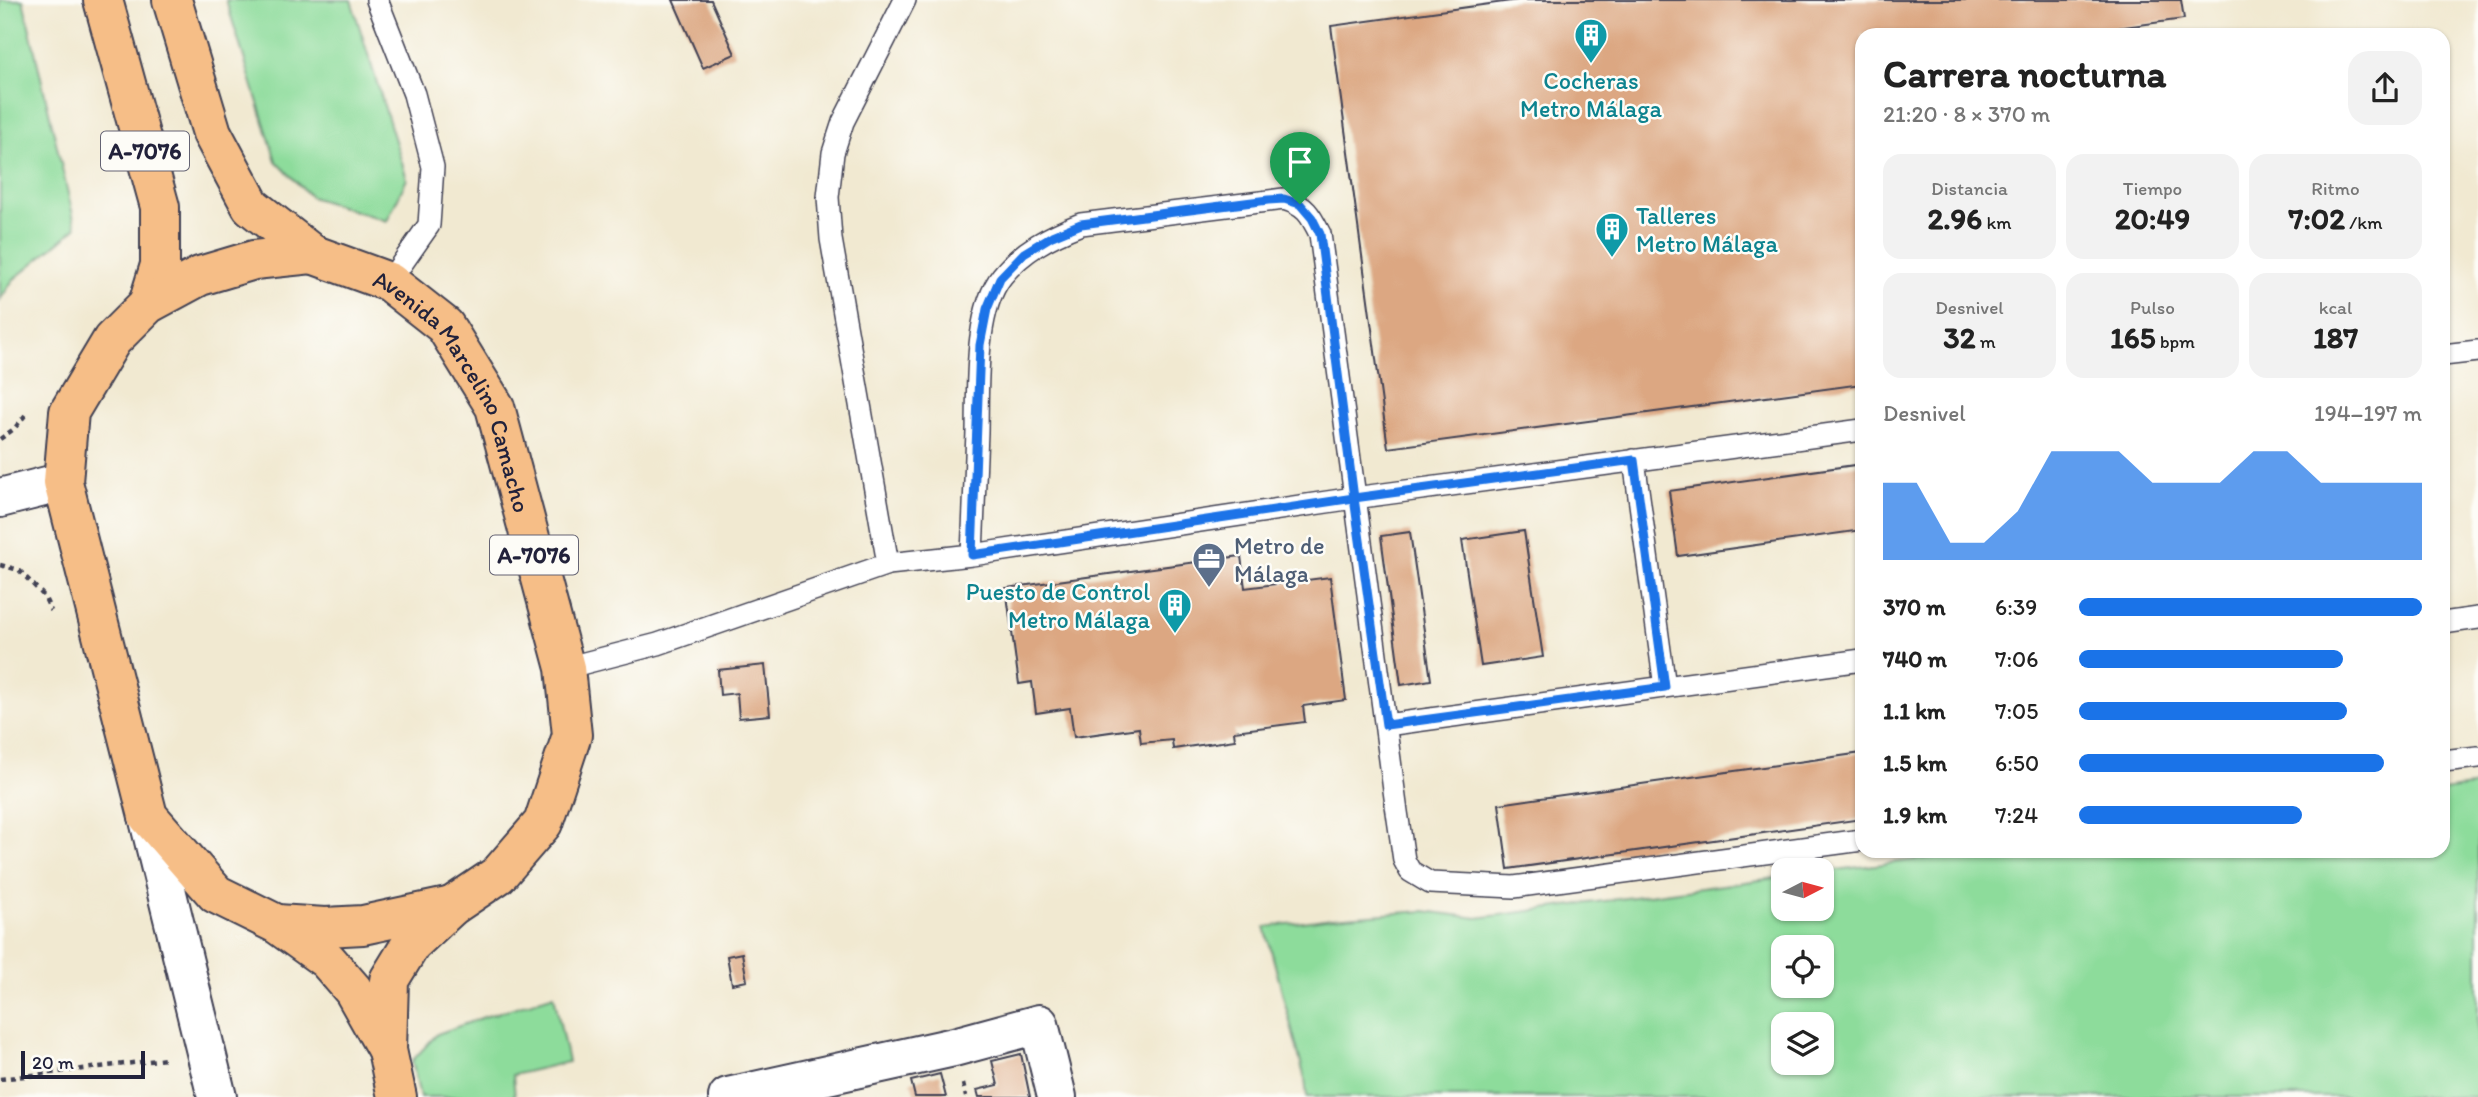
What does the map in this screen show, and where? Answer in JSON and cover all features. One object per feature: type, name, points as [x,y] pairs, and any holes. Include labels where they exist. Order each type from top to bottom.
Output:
[{"type":"main road","name":"Avenida Marcelino Camacho","points":[[103,0],[160,207],[160,265],[148,304]]},
{"type":"main road","name":"Avenida Marcelino Camacho","points":[[172,0],[212,133],[251,206],[312,254],[389,282],[445,326],[495,407],[565,668],[572,735],[543,823],[498,875],[452,906],[411,944],[389,981],[387,1050],[397,1097]]},
{"type":"main road","name":"Avenida Marcelino Camacho","points":[[312,254],[254,260],[200,276],[148,304],[112,340],[69,412],[63,482],[148,816],[216,894],[277,924],[327,960],[353,990],[387,1050]]},
{"type":"main road","name":"Avenida Marcelino Camacho","points":[[277,924],[325,927],[363,925],[452,906]]},
{"type":"street","points":[[0,498],[63,482]]},
{"type":"street","points":[[148,816],[216,1097]]},
{"type":"street","points":[[729,1097],[872,1063],[954,1047],[1039,1024],[1057,1097]]},
{"type":"lane","points":[[377,0],[414,94],[433,167],[429,225],[389,282]]},
{"type":"lane","points":[[888,564],[831,239],[828,197],[833,153],[843,122],[905,0]]},
{"type":"lane","points":[[972,555],[980,345],[987,309],[1000,278],[1024,253],[1052,236],[1081,224],[1268,200],[1284,199],[1300,204],[1312,218],[1320,234],[1404,860],[1409,871],[1430,883],[1514,887],[1855,841]]},
{"type":"lane","points":[[2450,354],[2478,351]]},
{"type":"lane","points":[[565,668],[658,644],[888,564],[972,555],[1354,498],[1855,431]]},
{"type":"lane","points":[[1634,460],[1665,687]]},
{"type":"lane","points":[[2450,622],[2478,618]]},
{"type":"lane","points":[[1386,725],[1855,661]]},
{"type":"lane","points":[[2450,760],[2478,757]]},
{"type":"path","points":[[0,439],[14,429],[32,408]]},
{"type":"path","points":[[0,1079],[168,1059]]},
{"type":"green space","points":[[0,0],[23,0],[76,228],[13,280],[0,300]]},
{"type":"green space","points":[[226,0],[351,0],[407,179],[387,221],[311,197],[276,161]]},
{"type":"green space","points":[[2478,786],[2478,1097],[1307,1097],[1305,1079],[1265,927],[1332,918],[1424,911],[1477,918],[1771,879],[1771,921],[1834,921],[1834,870],[1928,858],[2450,858],[2450,790]]},
{"type":"green space","points":[[554,995],[568,1062],[513,1075],[515,1097],[420,1097],[412,1061],[437,1034]]},
{"type":"building","points":[[673,0],[711,0],[735,54],[703,68]]},
{"type":"building","name":"Talleres Metro Málaga","points":[[1518,0],[2181,0],[2184,19],[2117,28],[1855,28],[1855,385],[1388,448],[1331,26]]},
{"type":"building","points":[[1855,465],[1855,531],[1678,556],[1669,491]]},
{"type":"building","points":[[1524,531],[1543,657],[1481,666],[1462,540]]},
{"type":"building","points":[[1410,532],[1431,680],[1401,685],[1381,536]]},
{"type":"building","name":"Puesto de Control Metro Málaga","points":[[1241,556],[1245,588],[1330,577],[1346,700],[1303,706],[1305,722],[1234,731],[1235,740],[1173,749],[1172,740],[1141,743],[1139,728],[1074,737],[1070,708],[1036,713],[1032,682],[1019,684],[1006,588]]},
{"type":"building","points":[[765,665],[770,715],[739,718],[737,693],[720,695],[718,670]]},
{"type":"building","points":[[1855,754],[1855,820],[1508,869],[1499,804]]},
{"type":"building","points":[[742,953],[747,981],[732,984],[727,956]]},
{"type":"building","points":[[1021,1054],[1030,1097],[979,1097],[977,1090],[998,1085],[992,1061]]},
{"type":"building","points":[[940,1074],[946,1097],[915,1097],[911,1081]]},
{"type":"place","name":"Cocheras Metro Málaga","points":[[1591,65]]},
{"type":"place","name":"Talleres Metro Málaga","points":[[1612,259]]},
{"type":"place","name":"Metro de Málaga","points":[[1209,589]]},
{"type":"place","name":"Puesto de Control Metro Málaga","points":[[1175,635]]},
{"type":"route","points":[[1300,204],[1284,199],[1268,200],[1081,224],[1052,236],[1024,253],[1000,278],[987,309],[980,345],[972,555],[1354,498],[1386,725],[1665,687],[1634,460],[1354,498],[1320,234],[1312,218],[1300,204]]}]
